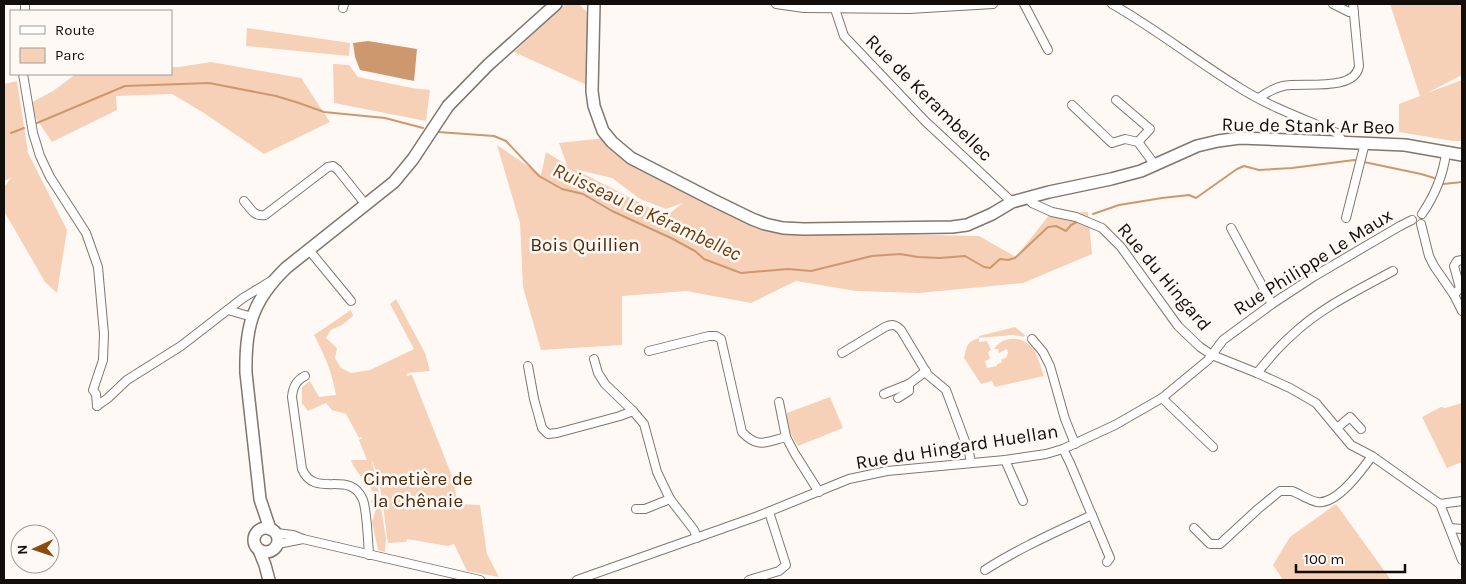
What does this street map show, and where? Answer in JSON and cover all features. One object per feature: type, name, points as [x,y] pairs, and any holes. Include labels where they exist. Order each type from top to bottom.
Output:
[{"type":"street","points":[[271,580],[274,539],[260,499],[246,373],[246,339],[259,301],[275,279],[286,268],[394,182],[413,159],[448,106],[472,80],[556,4]]},
{"type":"street","points":[[594,4],[592,91],[594,106],[603,131],[612,142],[631,158],[713,200],[765,224],[783,228],[804,229],[952,227],[968,225],[1012,202]]},
{"type":"street","points":[[776,4],[804,8],[835,9],[909,9],[994,4]]},
{"type":"street","points":[[1024,4],[1048,50]]},
{"type":"street","points":[[1112,4],[1240,88],[1272,106],[1338,133],[1343,142]]},
{"type":"street","points":[[1333,4],[1349,12],[1353,8]]},
{"type":"street","points":[[1259,98],[1268,92],[1285,86],[1343,82],[1353,78],[1359,66],[1353,8]]},
{"type":"street","name":"Rue de Kerambellec","points":[[835,9],[844,36],[925,121],[1012,202]]},
{"type":"street","points":[[23,75],[33,133],[40,156],[50,177],[86,233],[98,267],[104,334],[103,360],[93,390],[96,394],[97,406],[127,380],[181,346],[243,298],[275,279]]},
{"type":"street","points":[[1116,100],[1150,129],[1138,142]]},
{"type":"street","points":[[1072,105],[1112,144],[1124,138],[1138,142],[1155,165]]},
{"type":"street","name":"Rue de Stank Ar Beo","points":[[1012,202],[1111,179],[1141,170],[1197,146],[1218,140],[1240,138],[1405,145],[1462,155]]},
{"type":"street","points":[[1346,218],[1365,143]]},
{"type":"street","points":[[1422,214],[1433,197],[1441,178],[1446,153]]},
{"type":"street","points":[[244,201],[254,214],[259,216],[265,215],[328,167],[333,166],[366,204]]},
{"type":"street","name":"Rue du Hingard","points":[[1029,199],[1032,203],[1052,212],[1076,217],[1102,228],[1120,247],[1178,326],[1200,346],[1212,355],[1290,388],[1316,404],[1351,445],[1372,456],[1440,504]]},
{"type":"street","points":[[1421,224],[1414,223],[1412,216],[1418,212],[1422,214]]},
{"type":"street","points":[[1422,214],[1424,221],[1421,224],[1431,261],[1454,295],[1462,312]]},
{"type":"street","name":"Rue Philippe Le Maux","points":[[1212,355],[1223,340],[1272,304],[1321,272],[1412,220]]},
{"type":"street","points":[[1231,228],[1272,304]]},
{"type":"street","points":[[309,250],[351,301]]},
{"type":"street","points":[[1454,295],[1460,288],[1454,266],[1457,261],[1462,260]]},
{"type":"street","points":[[1257,373],[1292,335],[1324,310],[1393,272]]},
{"type":"street","points":[[228,310],[252,317]]},
{"type":"street","points":[[842,353],[891,324],[901,330],[928,375],[946,390],[969,452],[971,463]]},
{"type":"street","points":[[649,351],[709,336],[716,336],[721,339],[742,432],[750,441],[760,444],[786,437]]},
{"type":"street","points":[[1032,339],[1043,352],[1050,366],[1065,419],[1075,444]]},
{"type":"street","name":"Rue du Hingard Huellan","points":[[580,580],[769,512],[849,480],[887,471],[1005,460],[1063,450],[1115,425],[1162,398],[1212,355]]},
{"type":"street","points":[[594,359],[598,373],[605,384],[644,424],[657,472],[670,499],[694,530],[697,538]]},
{"type":"street","points":[[528,366],[542,428],[548,434],[566,431],[633,411]]},
{"type":"street","points":[[884,394],[909,384],[926,371]]},
{"type":"street","points":[[305,376],[297,382],[292,397],[302,469],[304,474],[314,482],[320,484],[344,484],[358,491],[364,503],[369,554]]},
{"type":"street","points":[[898,398],[909,392],[909,384]]},
{"type":"street","points":[[1162,398],[1213,447]]},
{"type":"street","points":[[779,402],[786,437],[819,492]]},
{"type":"street","points":[[1337,428],[1350,417],[1361,430]]},
{"type":"street","points":[[1063,450],[1110,558],[1107,562]]},
{"type":"street","points":[[1194,528],[1210,544],[1220,544],[1280,491],[1291,491],[1319,502],[1330,499],[1353,482],[1372,456]]},
{"type":"street","points":[[1005,460],[1023,500]]},
{"type":"street","points":[[260,499],[254,541],[271,580]]},
{"type":"street","points":[[636,509],[645,508],[670,499]]},
{"type":"street","points":[[1462,501],[1440,504],[1462,560]]},
{"type":"street","points":[[749,580],[779,571],[786,565],[769,512]]},
{"type":"street","points":[[985,570],[1037,541],[1092,515]]},
{"type":"street","points":[[1450,528],[1462,528]]},
{"type":"street","points":[[256,533],[262,529],[274,539],[303,539],[480,580]]},
{"type":"street","points":[[259,550],[266,552],[274,539]]},
{"type":"green space","points":[[566,4],[579,4],[589,14],[589,86],[514,52]]},
{"type":"green space","points":[[1390,4],[1462,4],[1462,75],[1427,93],[1462,80],[1462,141],[1399,132],[1399,104],[1420,96]]},
{"type":"green space","points":[[247,28],[350,43],[349,56],[246,46]]},
{"type":"green space","points":[[211,62],[301,78],[330,122],[264,154],[204,113],[172,94],[116,96],[117,110],[52,142],[27,105],[53,91],[75,75],[172,75],[172,67]]},
{"type":"green space","points":[[333,64],[349,65],[358,77],[430,90],[426,121],[334,103]]},
{"type":"green space","points":[[17,81],[28,153],[67,230],[57,293],[45,282],[4,211],[4,187],[11,178],[4,181],[4,84]]},
{"type":"green space","name":"Bois Quillien","points":[[605,138],[626,161],[797,232],[979,236],[1016,257],[1050,214],[1088,212],[1092,254],[1023,283],[919,293],[856,291],[796,281],[751,303],[686,291],[622,296],[622,345],[541,350],[523,287],[520,223],[497,145],[541,175],[546,152],[567,165],[559,143]],"holes":[[[574,169],[612,178],[640,199],[666,209],[683,203],[666,216]]]},
{"type":"green space","name":"Cimetière de la Chênaie","points":[[396,299],[425,353],[430,371],[408,373],[406,376],[412,375],[454,481],[457,504],[480,505],[487,554],[499,577],[467,571],[454,544],[448,546],[407,539],[406,542],[388,543],[378,477],[371,459],[376,476],[386,539],[385,552],[378,550],[372,522],[376,509],[371,502],[374,493],[351,460],[367,460],[359,440],[362,437],[359,438],[346,414],[332,410],[326,403],[308,411],[302,403],[302,387],[310,381],[319,397],[336,395],[328,364],[314,335],[351,310],[353,316],[342,325],[331,330],[326,338],[337,348],[335,358],[341,368],[351,373],[370,370],[414,349],[390,304]]},
{"type":"green space","points":[[1015,327],[1025,335],[1024,337],[1013,335],[979,338],[979,336]]},
{"type":"green space","points":[[979,338],[979,342],[987,341],[991,350],[988,352],[990,359],[985,361],[987,368],[997,366],[997,364],[1001,363],[1002,359],[1006,358],[1007,349],[999,353],[998,349],[994,349],[997,345],[1007,339],[1018,339],[1025,341],[1034,350],[1044,376],[995,387],[992,381],[981,384],[964,358],[968,345]]},
{"type":"green space","points":[[830,397],[843,428],[798,446],[787,428],[787,413]]},
{"type":"green space","points":[[1462,403],[1462,462],[1447,468],[1422,417],[1441,407],[1445,408]]},
{"type":"green space","points":[[1336,504],[1391,580],[1283,580],[1273,565],[1290,537]]},
{"type":"shaded area","points":[[368,41],[417,49],[414,81],[360,70],[355,57],[353,43]]},
{"type":"waterway","name":"Ruisseau Le Kérambellec","points":[[37,123],[125,86],[209,83],[276,96],[324,112],[385,118],[423,128]]},
{"type":"waterway","name":"Ruisseau Le Kérambellec","points":[[11,133],[24,128]]},
{"type":"waterway","name":"Ruisseau Le Kérambellec","points":[[438,132],[494,136],[506,141],[539,176],[562,189],[583,194],[612,211],[671,238],[695,251],[704,259],[741,273],[788,269],[811,271],[872,256],[900,254],[940,258],[965,256],[984,267],[990,268],[1000,259],[1008,260],[1015,258],[1048,227],[1056,226],[1066,231],[1077,222]]},
{"type":"waterway","name":"Ruisseau Le Kérambellec","points":[[1093,214],[1119,205],[1162,198],[1189,195],[1196,198],[1244,166],[1259,170],[1359,161]]},
{"type":"waterway","name":"Ruisseau Le Kérambellec","points":[[1364,162],[1434,178]]},
{"type":"waterway","name":"Ruisseau Le Kérambellec","points":[[1443,184],[1462,182]]}]
